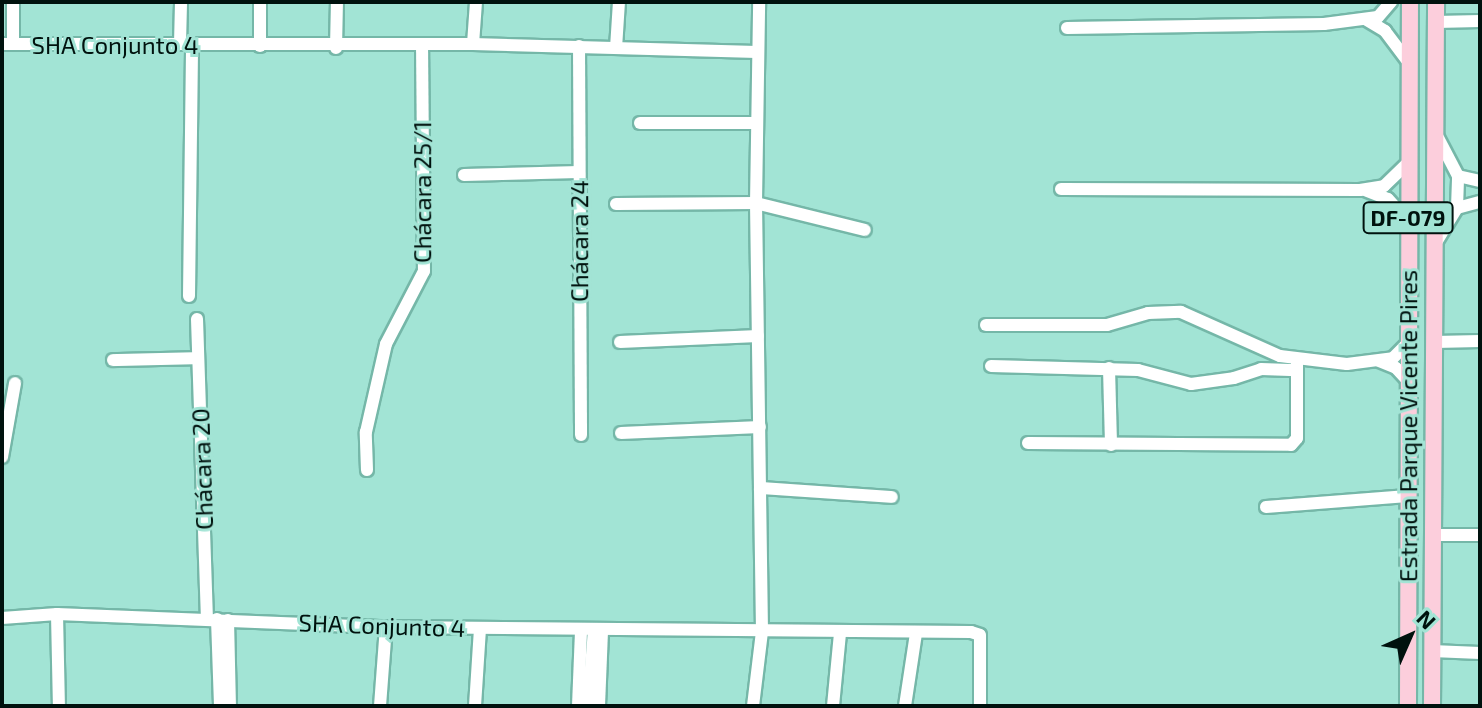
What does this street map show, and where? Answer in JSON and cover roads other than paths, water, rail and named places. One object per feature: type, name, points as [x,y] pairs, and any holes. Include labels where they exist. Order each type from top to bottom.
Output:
[{"type":"main road","name":"Estrada Parque Vicente Pires","points":[[1408,706],[1410,2]]},
{"type":"main road","name":"Estrada Parque Vicente Pires","points":[[1432,706],[1436,2]]},
{"type":"main road","points":[[1408,521],[1423,524],[1433,535],[1408,551]]},
{"type":"street","points":[[8,44],[13,2]]},
{"type":"street","points":[[181,2],[186,44],[189,296]]},
{"type":"street","points":[[260,2],[260,46]]},
{"type":"street","points":[[336,48],[337,2]]},
{"type":"street","points":[[473,44],[476,2]]},
{"type":"street","points":[[616,48],[619,2]]},
{"type":"street","points":[[753,706],[762,632],[756,203],[759,2]]},
{"type":"street","points":[[1367,20],[1391,2]]},
{"type":"street","points":[[1067,28],[1367,20],[1385,31],[1408,62]]},
{"type":"street","points":[[1436,22],[1480,21]]},
{"type":"street","name":"SHA Conjunto 4","points":[[8,44],[336,48],[473,44],[757,52]]},
{"type":"street","name":"Chácara 24","points":[[579,46],[581,435]]},
{"type":"street","name":"Chácara 25/1","points":[[367,470],[366,432],[386,344],[424,271],[422,47]]},
{"type":"street","points":[[640,123],[756,123]]},
{"type":"street","points":[[1435,131],[1458,176],[1457,208],[1435,244]]},
{"type":"street","points":[[1061,189],[1360,190],[1384,186],[1408,163]]},
{"type":"street","points":[[464,175],[579,172]]},
{"type":"street","points":[[1458,176],[1480,181]]},
{"type":"street","points":[[1360,190],[1388,199],[1408,221]]},
{"type":"street","points":[[1457,208],[1480,202]]},
{"type":"street","points":[[616,204],[756,203],[865,230]]},
{"type":"street","points":[[986,325],[1107,325],[1148,313],[1181,312],[1297,366]]},
{"type":"street","name":"Chácara 20","points":[[197,319],[217,620]]},
{"type":"street","points":[[620,342],[758,336]]},
{"type":"street","points":[[1435,342],[1480,341]]},
{"type":"street","points":[[991,366],[1155,372],[1191,384],[1234,378],[1261,369],[1379,361],[1401,355],[1407,344]]},
{"type":"street","points":[[113,360],[198,358]]},
{"type":"street","points":[[1379,361],[1396,368],[1409,382]]},
{"type":"street","points":[[1028,443],[1291,445],[1297,438],[1297,366]]},
{"type":"street","points":[[1109,368],[1111,445]]},
{"type":"street","points":[[2,457],[15,383]]},
{"type":"street","points":[[621,433],[760,427]]},
{"type":"street","points":[[760,488],[892,497]]},
{"type":"street","points":[[1266,507],[1408,496]]},
{"type":"street","points":[[1433,535],[1480,535]]},
{"type":"street","points":[[57,614],[59,706]]},
{"type":"street","name":"SHA Conjunto 4","points":[[2,618],[57,614],[386,627],[971,632],[980,635],[980,706]]},
{"type":"street","points":[[217,620],[220,706]]},
{"type":"street","points":[[217,620],[230,706]]},
{"type":"street","points":[[380,706],[386,627]]},
{"type":"street","points":[[475,706],[480,628]]},
{"type":"street","points":[[578,706],[592,630]]},
{"type":"street","points":[[588,706],[592,630]]},
{"type":"street","points":[[592,630],[599,706]]},
{"type":"street","points":[[833,706],[840,633]]},
{"type":"street","points":[[905,706],[916,633]]},
{"type":"street","points":[[1432,651],[1480,653]]}]
